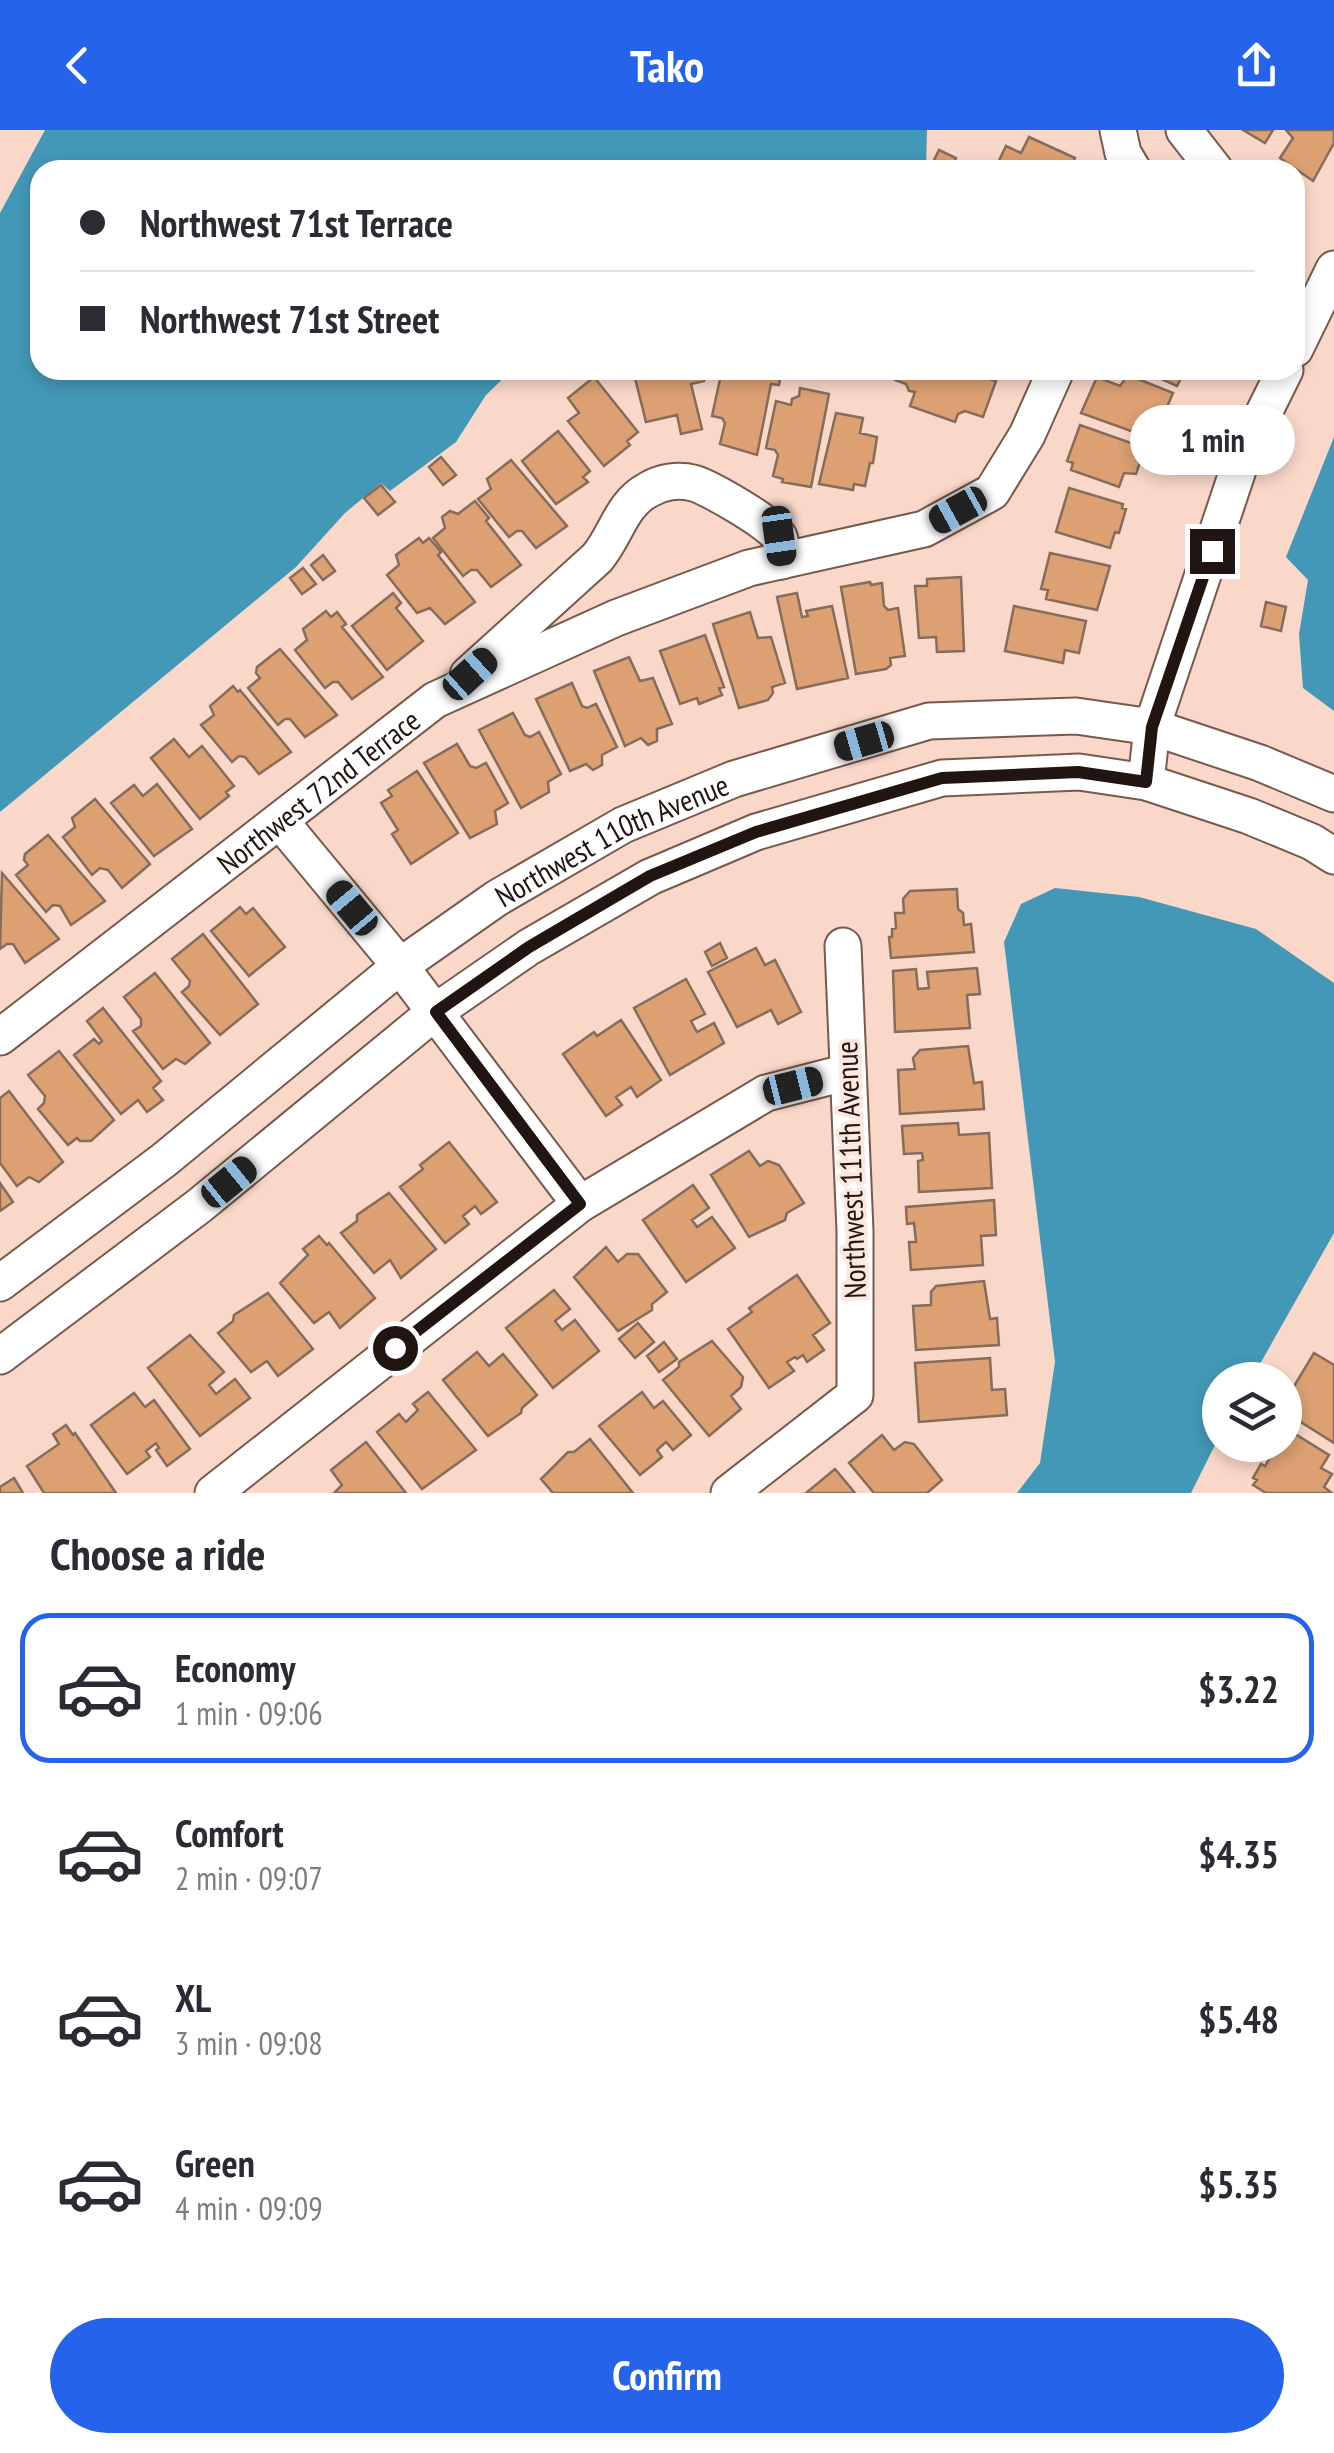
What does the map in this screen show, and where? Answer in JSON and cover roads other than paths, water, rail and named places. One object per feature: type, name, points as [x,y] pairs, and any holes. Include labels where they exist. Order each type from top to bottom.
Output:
[{"type":"street","points":[[1118,130],[1127,160]]},
{"type":"street","points":[[1184,130],[1208,160]]},
{"type":"street","points":[[1305,328],[1334,269]]},
{"type":"street","name":"Northwest 72nd Terrace","points":[[0,1037],[444,696],[616,618],[749,568],[924,529],[992,492],[1027,435],[1052,380]]},
{"type":"street","points":[[1146,782],[1152,727],[1243,456],[1280,380]]},
{"type":"street","points":[[444,696],[598,558],[628,506],[644,491],[662,483],[697,483],[768,526],[779,536],[782,561]]},
{"type":"street","name":"Northwest 110th Avenue","points":[[0,1282],[164,1160],[400,966],[498,898],[623,825],[734,779],[929,722],[1076,716],[1152,727],[1260,763],[1334,794]]},
{"type":"street","name":"Northwest 110th Avenue","points":[[0,1356],[200,1206],[436,1012],[529,947],[650,876],[756,832],[942,778],[1078,772],[1146,782],[1249,816],[1312,842],[1334,856]]},
{"type":"street","points":[[280,821],[400,966],[580,1204]]},
{"type":"street","name":"Northwest 111th Avenue","points":[[729,1493],[855,1395],[855,1230],[843,946]]},
{"type":"street","points":[[213,1493],[580,1204],[766,1093],[848,1072]]},
{"type":"water","points":[[45,130],[927,130],[926,160],[30,160],[30,380],[502,380],[486,395],[456,442],[390,491],[381,483],[345,513],[296,567],[0,812],[0,213]]},
{"type":"water","points":[[1334,437],[1334,711],[1303,688],[1299,634],[1308,580],[1286,557]]},
{"type":"water","points":[[1055,888],[1139,897],[1256,929],[1334,983],[1334,1233],[1261,1362],[1202,1362],[1202,1462],[1206,1462],[1191,1493],[1017,1493],[1040,1463],[1055,1362],[1004,942],[1021,904]]}]
